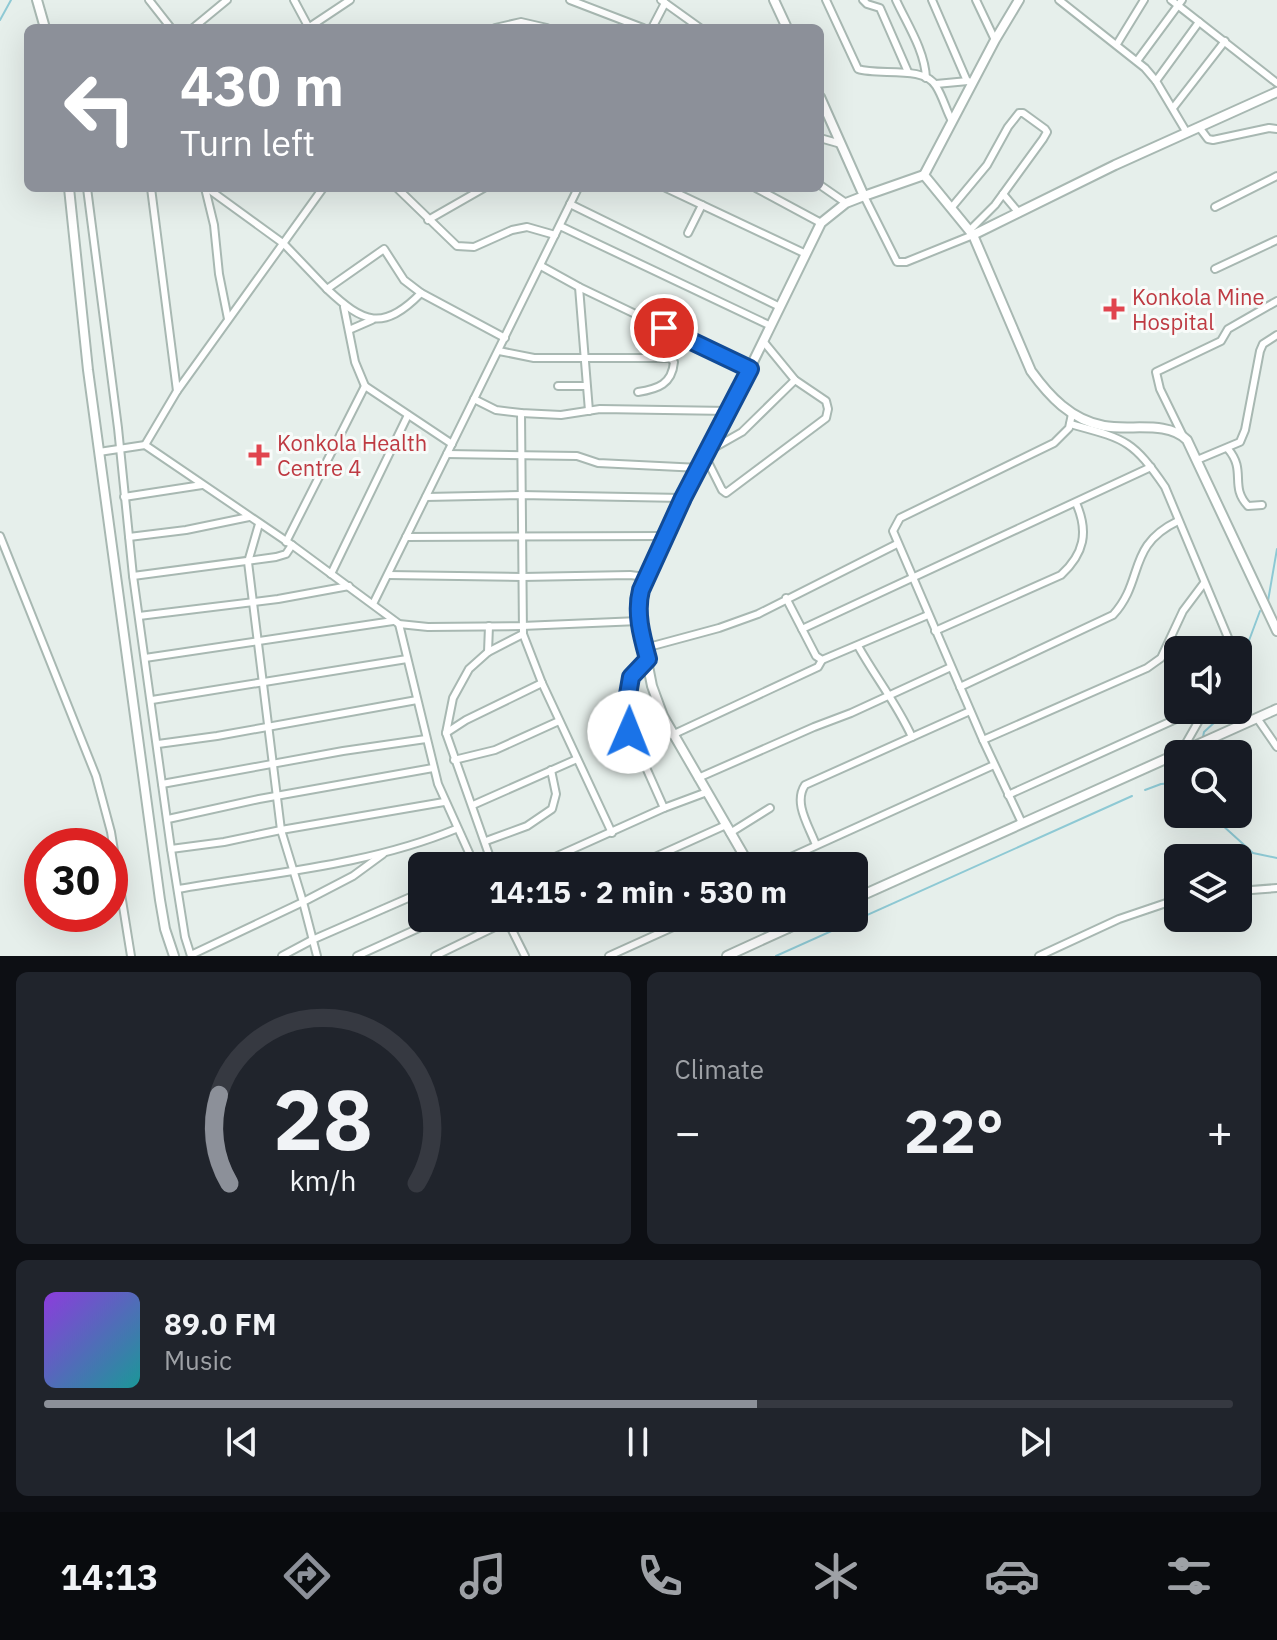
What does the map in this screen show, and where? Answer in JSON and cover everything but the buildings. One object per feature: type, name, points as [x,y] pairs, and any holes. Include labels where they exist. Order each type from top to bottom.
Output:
[{"type":"street","points":[[37,0],[44,24]]},
{"type":"street","points":[[149,0],[168,24]]},
{"type":"street","points":[[198,24],[227,0]]},
{"type":"street","points":[[294,0],[307,24]]},
{"type":"street","points":[[315,24],[350,0]]},
{"type":"street","points":[[570,0],[633,24]]},
{"type":"street","points":[[774,0],[785,24]]},
{"type":"street","points":[[826,0],[858,69],[908,72],[936,84],[971,82]]},
{"type":"street","points":[[863,0],[880,8],[908,72]]},
{"type":"street","points":[[896,0],[926,67],[926,78]]},
{"type":"street","points":[[932,0],[971,82]]},
{"type":"street","points":[[976,0],[995,40]]},
{"type":"street","points":[[1059,0],[1137,61],[1156,81],[1187,133]]},
{"type":"street","points":[[1117,44],[1144,0]]},
{"type":"street","points":[[1171,0],[1180,2],[1199,22],[1277,83]]},
{"type":"street","points":[[742,852],[672,735],[657,702],[639,621],[638,602],[646,577],[821,223],[846,203],[924,175],[971,82],[1018,1]]},
{"type":"street","points":[[654,24],[663,2],[694,24]]},
{"type":"street","points":[[1137,61],[1180,2]]},
{"type":"street","points":[[1156,81],[1199,22]]},
{"type":"street","points":[[1173,108],[1225,41]]},
{"type":"street","points":[[936,84],[952,121]]},
{"type":"street","points":[[824,106],[897,262],[906,262],[1019,213],[1277,92]]},
{"type":"street","points":[[952,207],[987,165],[1016,116],[1023,113],[1047,132],[972,232]]},
{"type":"street","points":[[824,115],[830,119]]},
{"type":"street","points":[[1199,127],[1208,139],[1213,140],[1277,129]]},
{"type":"street","points":[[824,139],[841,144]]},
{"type":"street","points":[[924,175],[972,232],[1031,371],[1044,390],[1071,419],[1117,436],[1138,450],[1165,487],[1227,636]]},
{"type":"street","points":[[1215,207],[1277,176]]},
{"type":"street","points":[[824,188],[846,203]]},
{"type":"street","points":[[69,192],[88,370],[153,855],[165,929],[174,956]]},
{"type":"street","points":[[88,192],[95,228],[133,576],[171,849],[183,927],[191,955],[353,876],[386,852]]},
{"type":"street","points":[[152,192],[177,391]]},
{"type":"street","points":[[207,192],[228,319]]},
{"type":"street","points":[[212,192],[284,244],[344,307],[362,317],[374,319]]},
{"type":"street","points":[[145,445],[177,391],[320,192]]},
{"type":"street","points":[[401,192],[450,241],[465,248],[520,228],[535,227],[555,235]]},
{"type":"street","points":[[428,220],[477,192]]},
{"type":"street","points":[[373,604],[576,192]]},
{"type":"street","points":[[674,192],[806,254]]},
{"type":"street","points":[[763,192],[821,223]]},
{"type":"street","points":[[1003,194],[1019,213]]},
{"type":"street","points":[[570,204],[780,307]]},
{"type":"street","points":[[688,233],[702,205]]},
{"type":"street","points":[[560,226],[771,326]]},
{"type":"street","points":[[1215,269],[1277,240]]},
{"type":"street","points":[[327,289],[384,249],[400,277],[421,293],[505,338]]},
{"type":"street","points":[[541,266],[750,369]]},
{"type":"street","points":[[579,287],[589,411]]},
{"type":"street","points":[[349,330],[404,311],[421,293]]},
{"type":"street","points":[[1277,301],[1231,327],[1221,341],[1156,372],[1160,389],[1197,460],[1277,631]]},
{"type":"street","points":[[344,307],[355,362],[365,386],[452,444]]},
{"type":"street","points":[[1197,460],[1228,449],[1244,436],[1260,351],[1263,344],[1277,335]]},
{"type":"street","points":[[707,454],[726,493],[826,418],[826,401],[795,380],[763,341]]},
{"type":"street","points":[[499,351],[534,358],[670,358],[674,362],[667,382],[638,392]]},
{"type":"street","points":[[707,454],[742,432],[795,380]]},
{"type":"street","points":[[133,576],[248,562],[286,554],[365,386]]},
{"type":"street","points":[[558,386],[586,386]]},
{"type":"street","points":[[474,399],[496,410],[561,415],[600,409],[729,411]]},
{"type":"street","points":[[521,413],[522,630],[542,683],[612,833]]},
{"type":"street","points":[[331,574],[408,415]]},
{"type":"street","points":[[1071,419],[1103,426],[1174,430],[1182,434]]},
{"type":"street","points":[[1022,823],[893,531],[900,518],[1054,443],[1071,419]]},
{"type":"street","points":[[99,452],[145,445],[289,543],[396,623],[433,768],[444,802],[468,852]]},
{"type":"street","points":[[1228,449],[1238,464],[1237,484],[1243,501],[1248,506],[1262,505]]},
{"type":"street","points":[[447,454],[577,456],[598,463],[700,468]]},
{"type":"street","points":[[802,629],[1151,467]]},
{"type":"street","points":[[124,497],[202,485]]},
{"type":"street","points":[[426,497],[683,498]]},
{"type":"street","points":[[935,631],[1061,575],[1072,565],[1085,533],[1076,503]]},
{"type":"street","points":[[129,537],[186,530],[249,517]]},
{"type":"street","points":[[960,687],[1113,615],[1151,538],[1178,521]]},
{"type":"street","points":[[259,524],[248,562],[281,830],[295,870],[317,956]]},
{"type":"street","points":[[0,536],[96,776],[111,832],[131,956]]},
{"type":"street","points":[[406,537],[665,536]]},
{"type":"street","points":[[645,648],[738,621],[897,544]]},
{"type":"street","points":[[388,575],[646,577]]},
{"type":"street","points":[[983,740],[1154,663],[1161,658],[1183,611],[1204,583]]},
{"type":"street","points":[[139,616],[349,586]]},
{"type":"street","points":[[786,598],[816,656],[822,660]]},
{"type":"street","points":[[1265,606],[1277,608]]},
{"type":"street","points":[[672,735],[818,667],[822,660],[928,615]]},
{"type":"street","points":[[145,658],[396,623],[522,630],[639,621]]},
{"type":"street","points":[[488,652],[489,626]]},
{"type":"street","points":[[489,852],[446,733],[453,698],[469,669],[488,652],[522,630]]},
{"type":"street","points":[[858,646],[897,704],[912,737]]},
{"type":"street","points":[[152,700],[407,659]]},
{"type":"street","points":[[648,659],[631,677],[624,718],[664,808]]},
{"type":"street","points":[[698,778],[951,667]]},
{"type":"street","points":[[446,733],[542,683]]},
{"type":"street","points":[[158,744],[417,700]]},
{"type":"street","points":[[1208,740],[1277,709]]},
{"type":"street","points":[[816,845],[799,802],[799,793],[805,785],[970,711]]},
{"type":"street","points":[[1257,718],[1277,747]]},
{"type":"street","points":[[454,760],[495,750],[559,721]]},
{"type":"street","points":[[1008,795],[1165,724]]},
{"type":"street","points":[[162,784],[426,739]]},
{"type":"street","points":[[473,805],[577,759]]},
{"type":"street","points":[[868,893],[1164,760]]},
{"type":"street","points":[[801,852],[994,765]]},
{"type":"street","points":[[168,819],[433,768]]},
{"type":"street","points":[[486,841],[527,826],[552,809],[556,794],[551,770]]},
{"type":"street","points":[[567,852],[707,792]]},
{"type":"street","points":[[171,849],[444,802]]},
{"type":"street","points":[[670,852],[770,808]]},
{"type":"street","points":[[178,889],[386,852],[456,829]]},
{"type":"street","points":[[1252,890],[1277,888]]},
{"type":"street","points":[[282,956],[408,898]]},
{"type":"street","points":[[1039,956],[1119,919],[1164,904]]},
{"type":"street","points":[[357,956],[410,932]]},
{"type":"street","points":[[435,956],[482,932]]},
{"type":"street","points":[[512,956],[524,953],[513,932]]},
{"type":"street","points":[[609,956],[662,932]]},
{"type":"street","points":[[727,956],[779,932]]},
{"type":"waterway","points":[[0,20],[11,0]]},
{"type":"waterway","points":[[1268,601],[1277,549]]},
{"type":"waterway","points":[[1251,636],[1260,611]]},
{"type":"waterway","points":[[1203,737],[1213,724]]},
{"type":"waterway","points":[[1145,790],[1164,784]]},
{"type":"waterway","points":[[776,956],[1132,796]]},
{"type":"waterway","points":[[1225,828],[1253,853],[1277,858]]},
{"type":"place","name":"Konkola Mine Hospital","points":[[1114,309]]},
{"type":"place","name":"Konkola Health Centre 4","points":[[259,455]]},
{"type":"route","points":[[629,732],[624,718],[631,677],[648,659],[639,621],[641,590],[683,498],[750,369],[664,328]]}]
